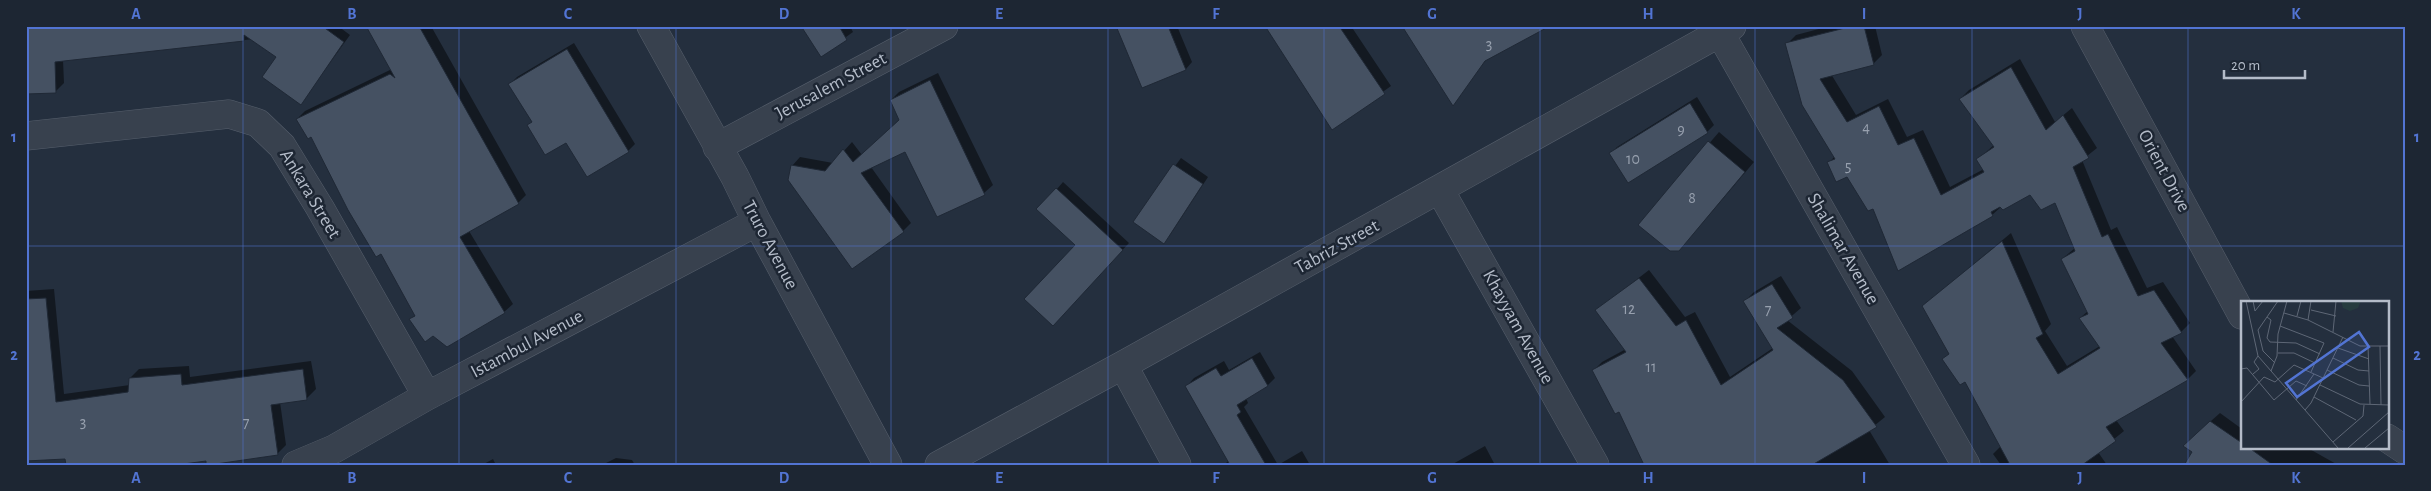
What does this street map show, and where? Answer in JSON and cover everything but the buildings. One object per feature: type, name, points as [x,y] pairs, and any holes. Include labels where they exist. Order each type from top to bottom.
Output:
[{"type":"street","name":"Truro Avenue","points":[[651,26],[735,177],[757,222],[888,465]]},
{"type":"street","name":"Jerusalem Street","points":[[717,147],[944,26]]},
{"type":"street","name":"Orient Drive","points":[[2085,26],[2241,313]]},
{"type":"street","name":"Tabriz Street","points":[[939,465],[1440,190],[1726,30]]},
{"type":"street","name":"Shalimar Avenue","points":[[1726,30],[1966,465]]},
{"type":"street","name":"Ankara Street","points":[[26,136],[230,114],[258,123],[282,146],[427,396]]},
{"type":"street","name":"Khayyam Avenue","points":[[1440,190],[1595,465]]},
{"type":"street","name":"Istambul Avenue","points":[[296,465],[334,449],[427,396],[757,222]]},
{"type":"street","points":[[1123,365],[1177,465]]},
{"type":"street","points":[[2388,439],[2405,450]]}]
